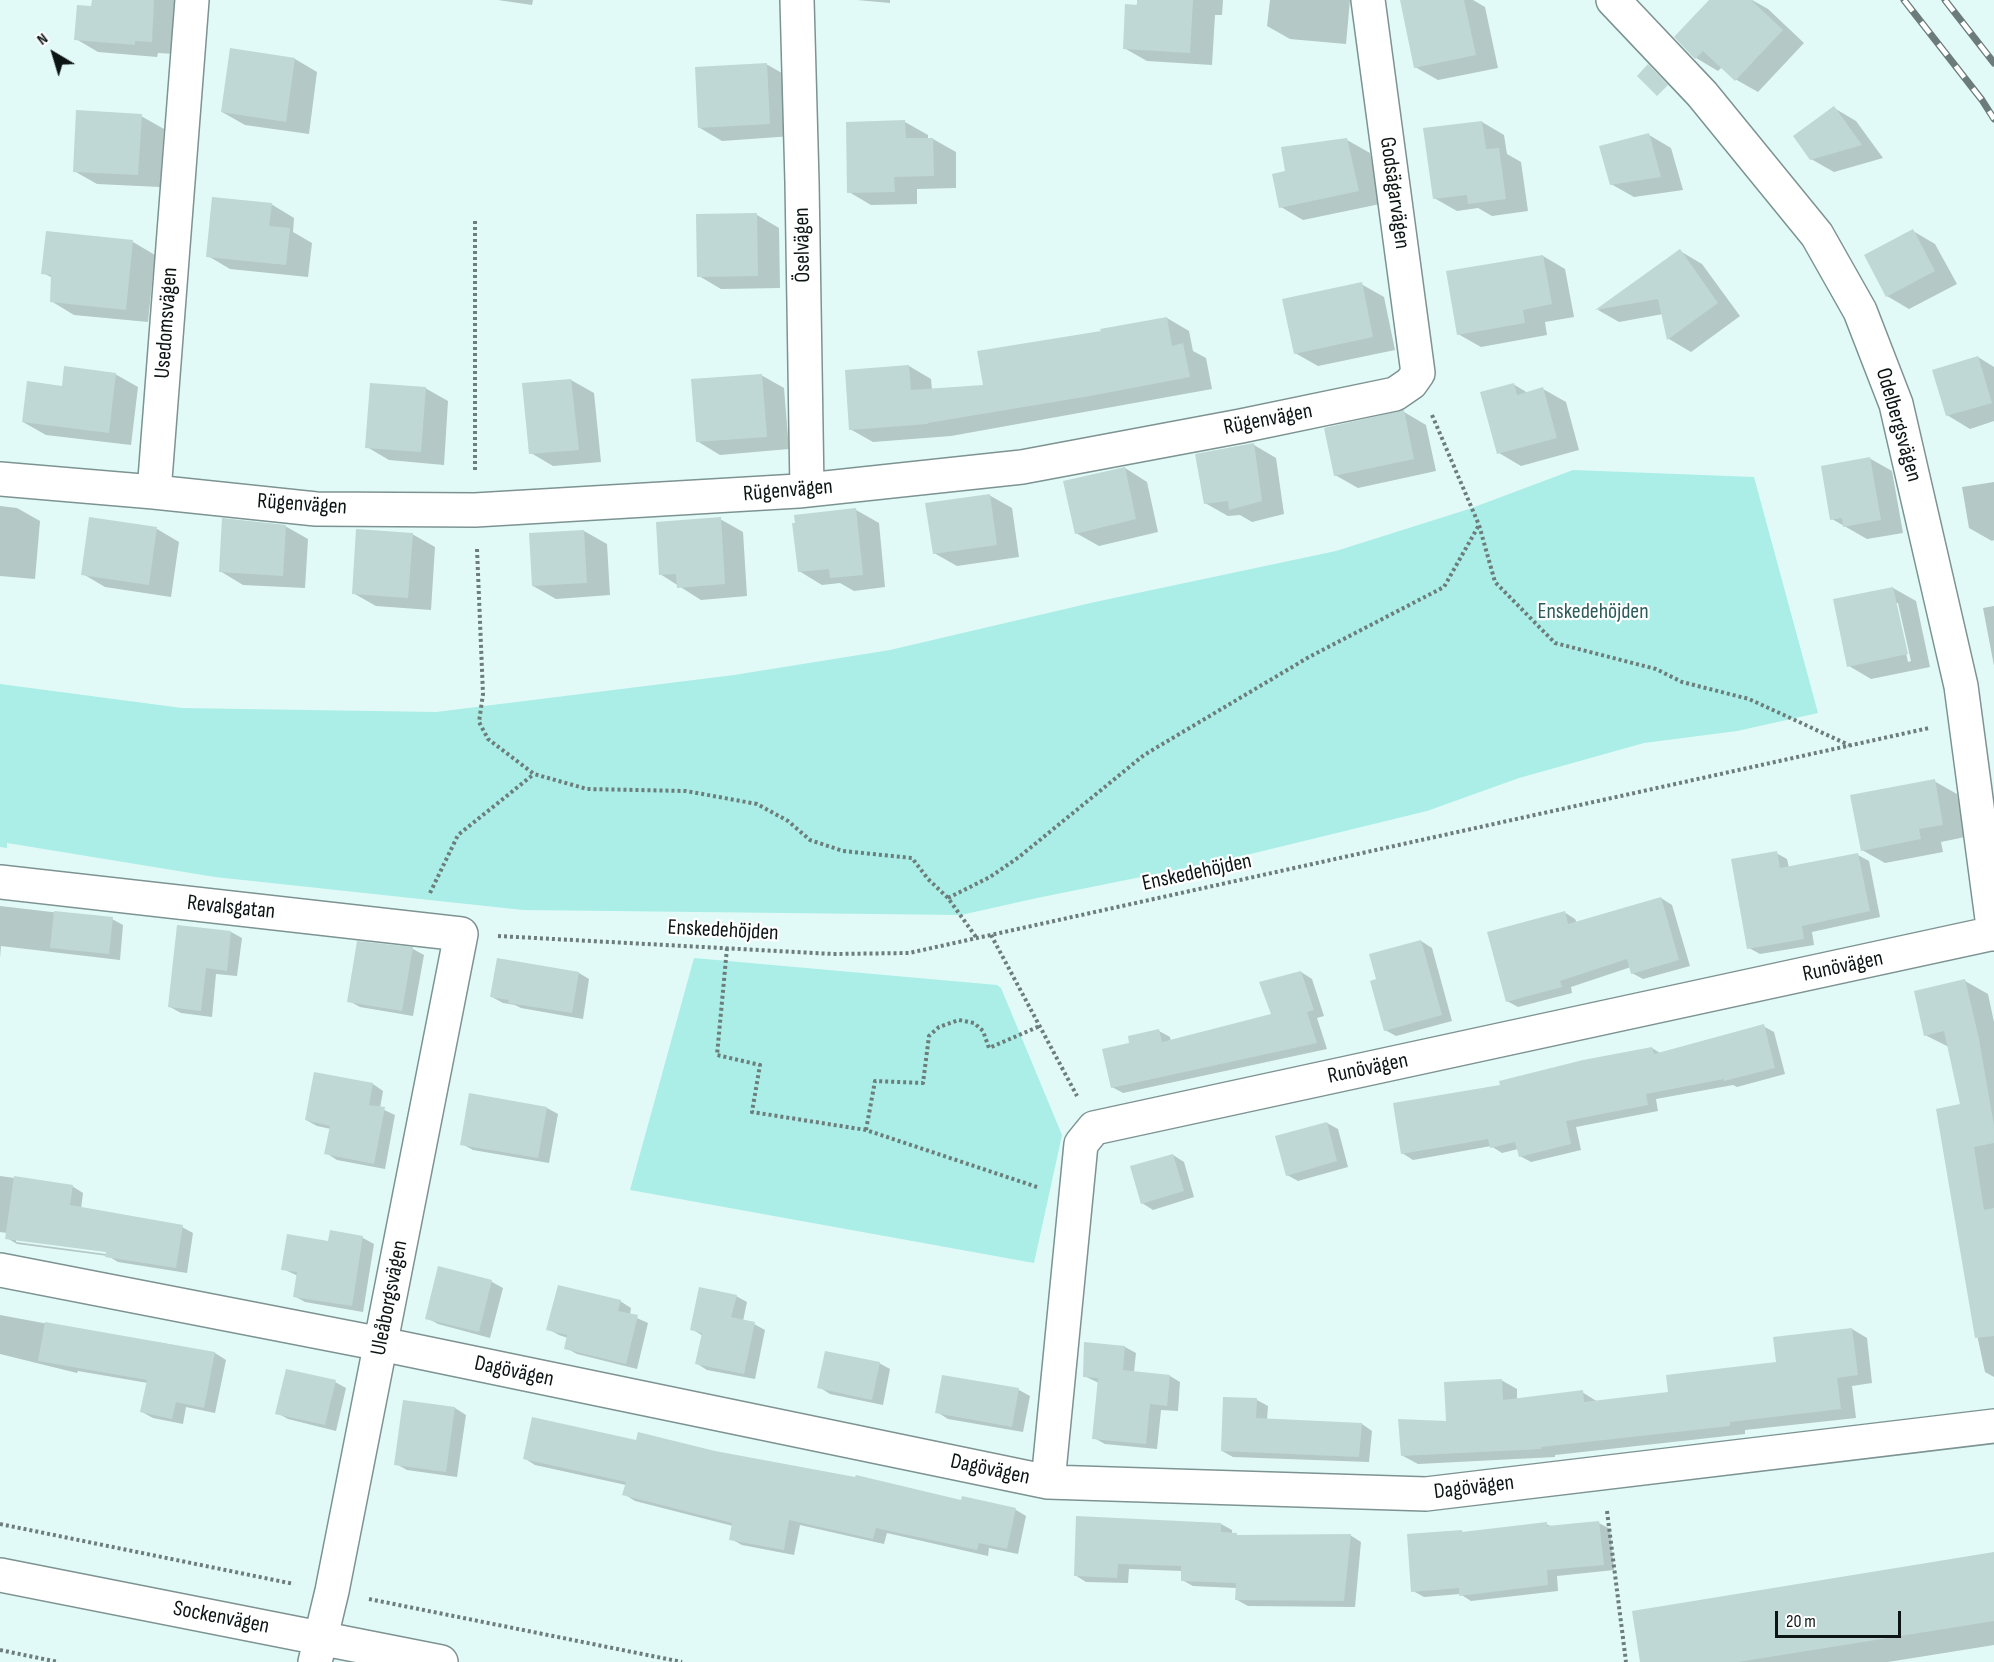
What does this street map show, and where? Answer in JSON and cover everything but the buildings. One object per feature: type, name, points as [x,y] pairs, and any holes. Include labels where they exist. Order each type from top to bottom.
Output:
[{"type":"street","name":"Usedomsvägen","points":[[154,492],[192,0]]},
{"type":"street","name":"Öselvägen","points":[[797,0],[807,490]]},
{"type":"street","name":"Godsägarvägen","points":[[1368,0],[1418,373],[1411,383]]},
{"type":"street","name":"Odelbergsvägen","points":[[1613,0],[1702,94],[1817,235],[1860,311],[1896,404],[1961,686],[1994,933]]},
{"type":"street","name":"Rügenvägen","points":[[154,492],[316,509],[475,510],[807,490],[1023,467],[1395,394],[1411,383]]},
{"type":"street","points":[[0,479],[154,492]]},
{"type":"street","name":"Revalsgatan","points":[[0,882],[461,934]]},
{"type":"street","name":"Runövägen","points":[[1094,1128],[1994,933]]},
{"type":"street","name":"Uleåborgsvägen","points":[[318,1650],[332,1591],[461,934]]},
{"type":"street","points":[[1048,1482],[1081,1144],[1094,1128]]},
{"type":"street","name":"Dagövägen","points":[[0,1270],[381,1344],[1048,1482],[1426,1494],[1994,1426]]},
{"type":"street","name":"Sockenvägen","points":[[0,1575],[318,1650],[441,1662]]},
{"type":"path","points":[[475,222],[475,510],[483,694],[479,722],[488,739],[534,774],[587,789],[686,791],[757,804],[788,821],[810,840],[843,851],[912,858],[928,879],[948,898],[976,937]]},
{"type":"path","points":[[1433,417],[1479,525],[1496,582],[1555,643],[1656,669],[1682,682],[1749,699],[1850,746]]},
{"type":"path","points":[[948,898],[990,877],[1019,858],[1144,755],[1309,657],[1444,587],[1479,525]]},
{"type":"path","name":"Enskedehöjden","points":[[461,934],[833,954],[909,953],[1965,720]]},
{"type":"path","points":[[416,929],[438,873],[458,836],[534,774]]},
{"type":"path","points":[[991,935],[1094,1128]]},
{"type":"path","points":[[727,948],[717,1055],[760,1065],[752,1112],[866,1130],[1075,1199]]},
{"type":"path","points":[[866,1130],[875,1081],[923,1083],[929,1036],[939,1027],[959,1020],[974,1023],[983,1031],[989,1048],[1040,1026]]},
{"type":"path","points":[[1603,1473],[1626,1662]]},
{"type":"path","points":[[0,1650],[58,1662]]},
{"type":"green space","name":"Enskedehöjden","points":[[1573,470],[1754,477],[1818,713],[1737,731],[1644,743],[1519,778],[1427,811],[1230,859],[961,915],[523,910],[215,877],[7,843],[7,848],[0,847],[0,684],[182,708],[436,712],[734,675],[890,650],[1095,602],[1336,551],[1469,509]]},
{"type":"green space","points":[[694,958],[997,985],[1001,988],[1062,1135],[1034,1263],[630,1190]]},
{"type":"railway","points":[[1904,0],[1982,100],[1994,119]]},
{"type":"railway","points":[[1945,0],[1994,63]]}]
